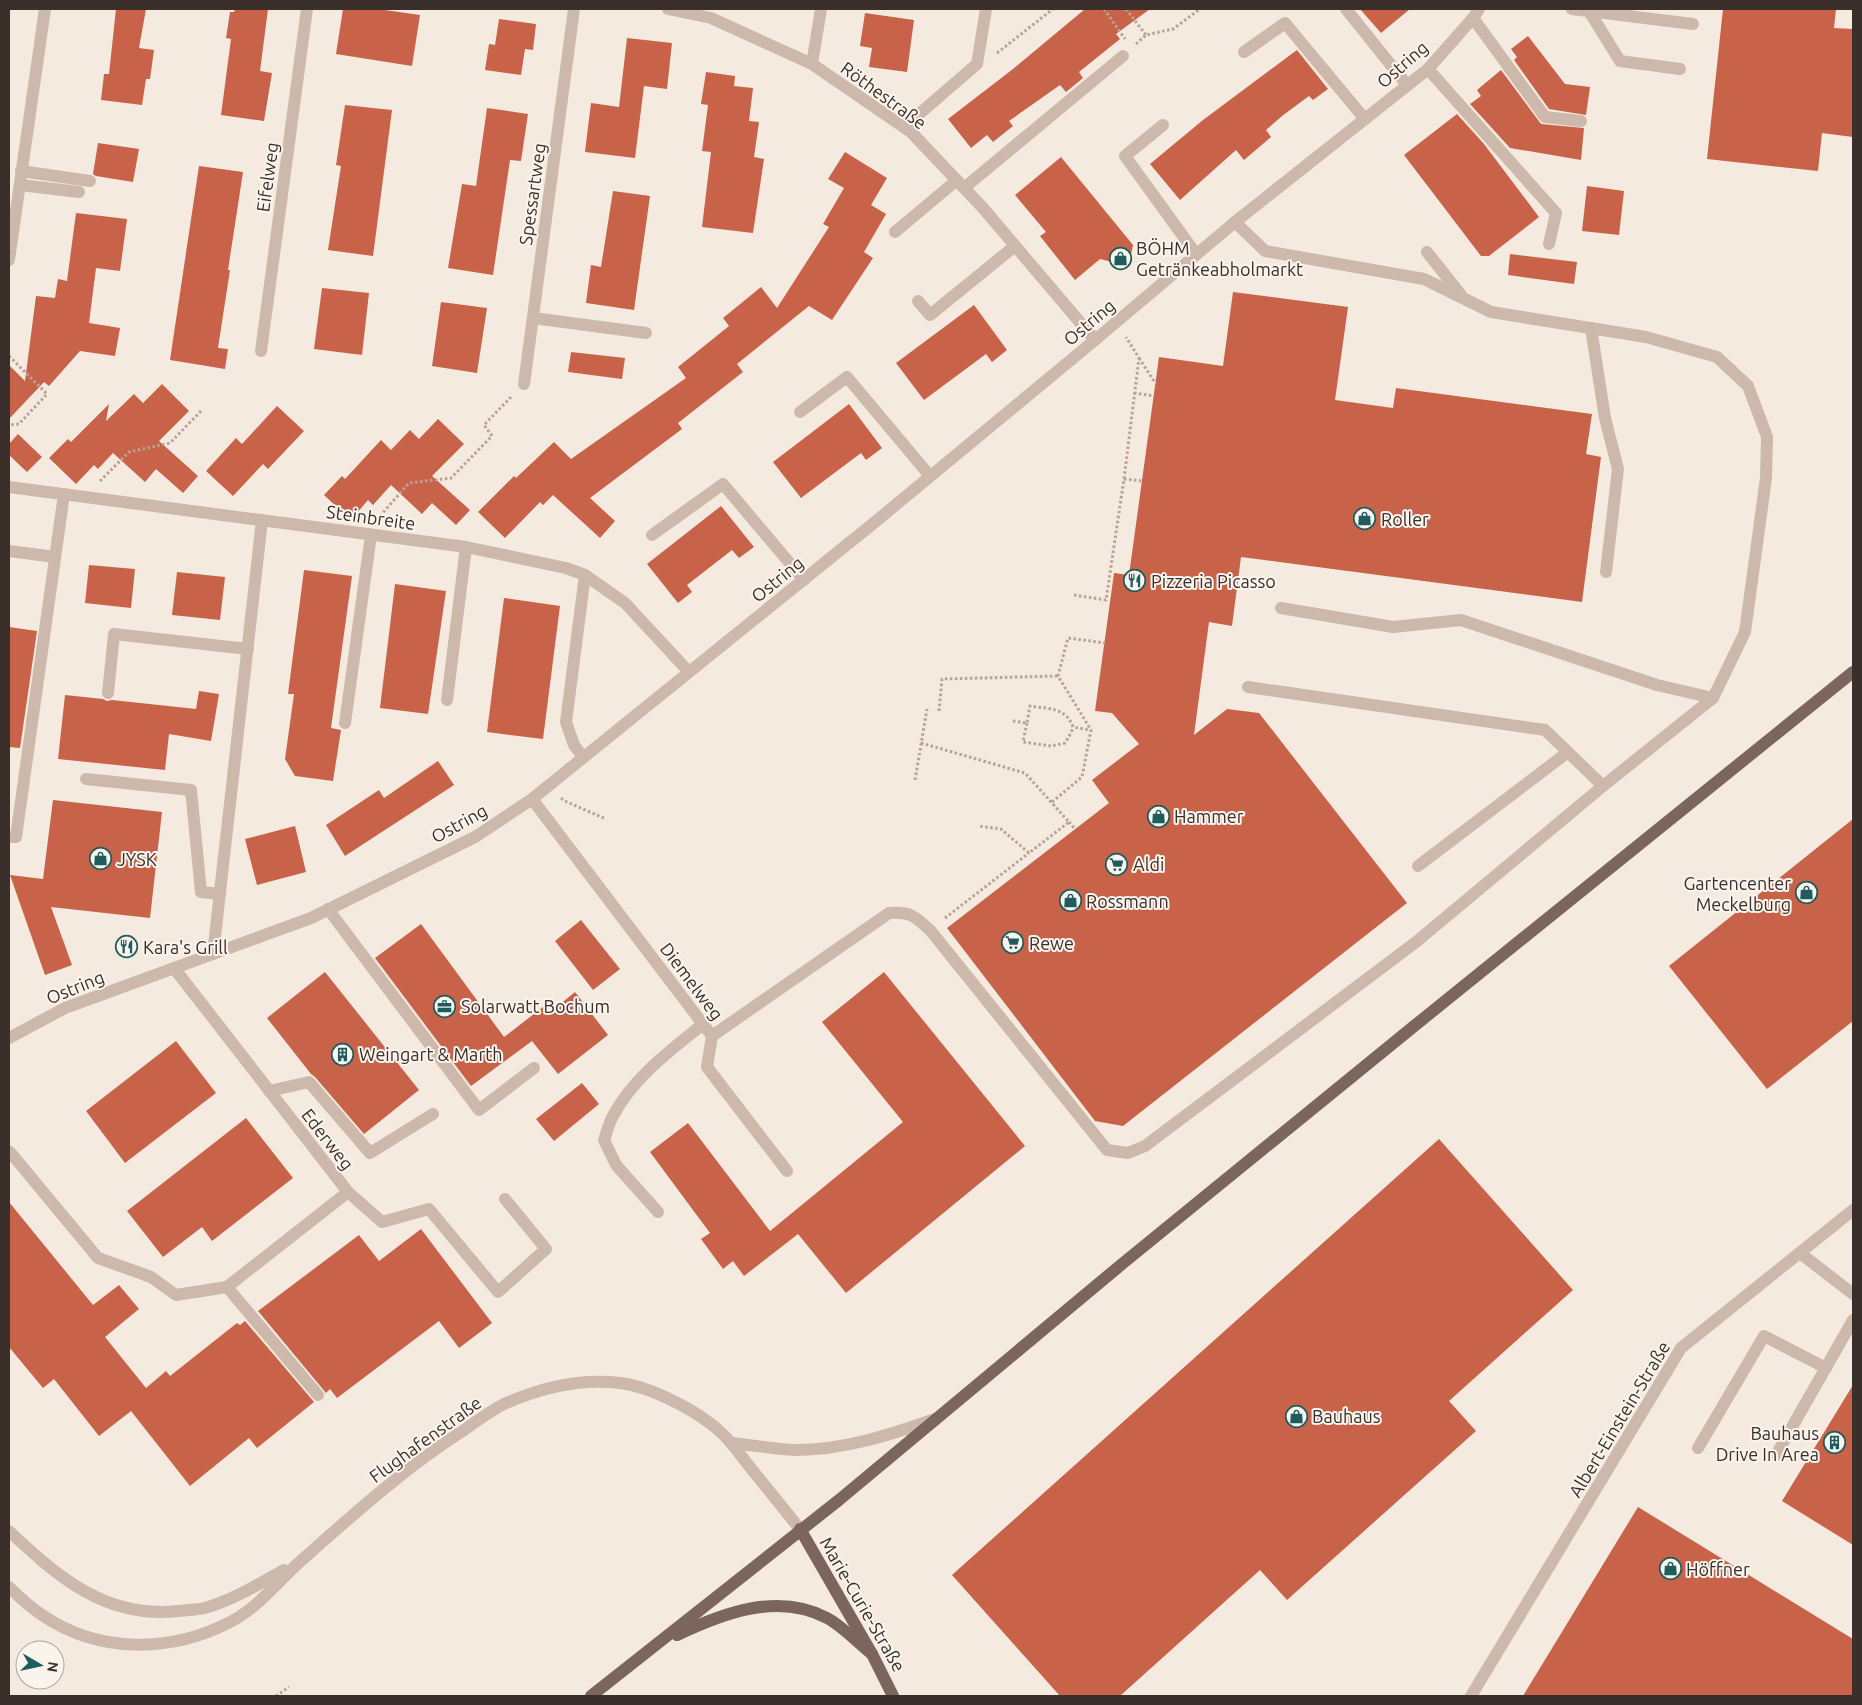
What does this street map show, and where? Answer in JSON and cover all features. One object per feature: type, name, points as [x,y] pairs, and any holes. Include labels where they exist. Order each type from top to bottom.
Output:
[{"type":"main road","points":[[592,1696],[839,1500],[1122,1264],[1853,672]]},
{"type":"main road","name":"Marie-Curie-Straße","points":[[800,1530],[872,1654],[893,1696]]},
{"type":"main road","points":[[657,1644],[720,1616],[749,1608],[776,1606],[800,1608],[828,1618],[872,1654]]},
{"type":"street","points":[[9,260],[45,9]]},
{"type":"street","name":"Eifelweg","points":[[261,351],[307,9]]},
{"type":"street","name":"Spessartweg","points":[[524,384],[574,9]]},
{"type":"street","name":"Röthestraße","points":[[668,9],[711,18],[812,64],[911,132],[961,184],[1095,340]]},
{"type":"street","points":[[812,64],[821,9]]},
{"type":"street","points":[[904,127],[977,64],[986,9]]},
{"type":"street","points":[[1346,9],[1407,85]]},
{"type":"street","points":[[1572,9],[1693,24]]},
{"type":"street","points":[[1589,10],[1620,61],[1680,69]]},
{"type":"street","points":[[1476,14],[1544,117],[1581,121]]},
{"type":"street","name":"Ostring","points":[[9,1038],[65,1008],[311,918],[475,837],[532,799],[804,580],[1235,222],[1428,69],[1476,14]]},
{"type":"street","points":[[1244,52],[1285,23],[1364,118]]},
{"type":"street","points":[[895,232],[961,184],[1128,52]]},
{"type":"street","points":[[1428,69],[1556,213],[1549,244]]},
{"type":"street","points":[[1163,125],[1125,156],[1196,254]]},
{"type":"street","points":[[21,171],[90,181]]},
{"type":"street","points":[[20,185],[79,192]]},
{"type":"street","points":[[930,930],[1107,1150],[1128,1153],[1145,1146],[1416,942],[1603,786],[1713,698],[1745,632],[1766,478],[1767,438],[1748,386],[1717,357],[1646,337],[1491,312],[1424,279],[1265,252],[1235,222]]},
{"type":"street","points":[[918,301],[930,315],[1015,246]]},
{"type":"street","points":[[1427,252],[1464,298]]},
{"type":"street","points":[[533,318],[646,333]]},
{"type":"street","points":[[1591,328],[1605,418],[1618,469],[1606,572]]},
{"type":"street","points":[[800,412],[847,377],[930,476]]},
{"type":"street","points":[[652,534],[723,484],[804,580]]},
{"type":"street","name":"Steinbreite","points":[[9,487],[466,547],[558,566],[585,576],[625,603],[689,672]]},
{"type":"street","points":[[9,837],[16,837],[64,494]]},
{"type":"street","points":[[213,954],[262,520]]},
{"type":"street","points":[[345,723],[368,534]]},
{"type":"street","points":[[447,700],[466,547]]},
{"type":"street","points":[[9,551],[55,557]]},
{"type":"street","points":[[583,757],[574,745],[566,722],[585,576]]},
{"type":"street","points":[[1282,608],[1393,627],[1461,620],[1657,685],[1713,698]]},
{"type":"street","points":[[108,693],[114,634],[248,649]]},
{"type":"street","points":[[1248,687],[1545,730],[1603,786]]},
{"type":"street","points":[[1418,866],[1568,752]]},
{"type":"street","points":[[86,779],[191,790],[201,892],[220,894]]},
{"type":"street","name":"Diemelweg","points":[[532,799],[712,1036],[889,913],[903,911],[914,916],[930,930]]},
{"type":"street","points":[[328,909],[479,1110],[534,1068]]},
{"type":"street","name":"Ederweg","points":[[10,1152],[98,1258],[151,1277],[176,1295],[228,1287],[348,1192],[174,968]]},
{"type":"street","points":[[658,1212],[616,1165],[604,1140],[613,1115],[637,1081],[662,1057],[703,1024]]},
{"type":"street","points":[[712,1036],[707,1067],[787,1171]]},
{"type":"street","points":[[269,1091],[309,1082],[370,1152],[433,1114]]},
{"type":"street","points":[[348,1192],[382,1222],[428,1209],[498,1292],[546,1249],[505,1199]]},
{"type":"street","name":"Albert-Einstein-Straße","points":[[1471,1696],[1681,1348],[1853,1210]]},
{"type":"street","points":[[1800,1253],[1853,1294]]},
{"type":"street","points":[[228,1287],[318,1395]]},
{"type":"street","points":[[1776,1455],[1853,1320]]},
{"type":"street","points":[[1698,1448],[1764,1336],[1826,1368]]},
{"type":"street","name":"Flughafenstraße","points":[[9,1587],[41,1615],[64,1628],[95,1639],[128,1646],[163,1644],[206,1633],[234,1620],[257,1603],[301,1560],[395,1480],[444,1442],[502,1405],[540,1390],[578,1383],[621,1383],[682,1405],[711,1424],[731,1443],[800,1530]]},
{"type":"street","points":[[731,1443],[795,1450],[812,1449],[851,1444],[896,1433],[937,1418]]},
{"type":"street","name":"Flughafenstraße","points":[[9,1531],[42,1562],[100,1601],[123,1608],[160,1613],[204,1608],[253,1588],[301,1560]]},
{"type":"path","points":[[977,64],[1001,50],[1053,9]]},
{"type":"path","points":[[1104,9],[1128,52],[1146,35],[1173,29],[1200,9]]},
{"type":"path","points":[[1126,9],[1146,35]]},
{"type":"path","points":[[1117,321],[1138,358],[1156,384]]},
{"type":"path","points":[[9,356],[47,394],[19,424],[9,426]]},
{"type":"path","points":[[1074,595],[1106,600],[1124,479],[1138,358]]},
{"type":"path","points":[[368,534],[408,483],[451,478],[492,436],[484,425],[524,384]]},
{"type":"path","points":[[1134,393],[1154,396]]},
{"type":"path","points":[[84,497],[129,452],[170,443],[202,410]]},
{"type":"path","points":[[1124,479],[1142,481]]},
{"type":"path","points":[[1052,802],[1082,777],[1091,730],[1058,676],[1068,638],[1105,643]]},
{"type":"path","points":[[939,711],[942,679],[1058,676]]},
{"type":"path","points":[[1030,706],[1064,713],[1073,727],[1065,743],[1051,746],[1023,742],[1030,706]]},
{"type":"path","points":[[915,780],[927,709]]},
{"type":"path","points":[[1013,721],[1026,723]]},
{"type":"path","points":[[1073,727],[1091,730]]},
{"type":"path","points":[[921,743],[1025,773],[1075,829]]},
{"type":"path","points":[[548,785],[565,801],[606,819]]},
{"type":"path","points":[[930,930],[1069,822]]},
{"type":"path","points":[[978,826],[1002,829],[1030,853]]},
{"type":"path","points":[[276,1696],[290,1687]]},
{"type":"building","points":[[116,9],[146,9],[139,48],[154,50],[150,79],[146,79],[142,105],[101,100],[104,74],[109,74]]},
{"type":"building","points":[[235,9],[268,9],[260,71],[272,73],[264,121],[221,115],[231,39],[226,38],[230,12],[234,12]]},
{"type":"building","points":[[343,9],[378,9],[420,15],[412,66],[336,54]]},
{"type":"building","points":[[1085,9],[1150,9],[1116,34],[1120,39],[1079,72],[1083,78],[1066,92],[1060,85],[1009,121],[1013,126],[993,142],[987,135],[971,148],[948,119],[1013,69]]},
{"type":"building","points":[[1360,9],[1410,9],[1381,33]]},
{"type":"building","points":[[1723,9],[1836,9],[1834,28],[1853,29],[1853,137],[1822,133],[1818,171],[1707,159]]},
{"type":"building","points":[[865,13],[914,20],[907,72],[869,67],[872,48],[860,46]]},
{"type":"building","points":[[499,19],[536,24],[533,50],[525,49],[521,75],[485,70],[489,44],[495,45]]},
{"type":"building","points":[[1528,36],[1565,84],[1590,87],[1586,115],[1549,109],[1514,60],[1517,57],[1511,49]]},
{"type":"building","points":[[627,38],[672,43],[667,89],[644,86],[635,158],[585,152],[591,103],[619,107]]},
{"type":"building","points":[[1297,50],[1328,89],[1313,100],[1309,96],[1282,116],[1266,130],[1271,137],[1244,160],[1236,150],[1180,200],[1150,164],[1203,120]]},
{"type":"building","points":[[1501,70],[1541,124],[1584,128],[1581,160],[1510,148],[1470,104],[1481,96],[1477,90]]},
{"type":"building","points":[[706,72],[735,76],[734,86],[753,88],[749,121],[759,122],[754,157],[764,159],[753,233],[702,227],[711,152],[702,151],[708,105],[701,104]]},
{"type":"building","points":[[345,105],[392,110],[373,256],[328,250],[341,166],[336,165]]},
{"type":"building","points":[[487,108],[528,114],[521,161],[510,160],[493,275],[448,268],[462,184],[476,186]]},
{"type":"building","points":[[1457,114],[1484,144],[1539,217],[1489,256],[1481,256],[1404,155]]},
{"type":"building","points":[[98,143],[139,149],[133,182],[93,174]]},
{"type":"building","points":[[845,152],[887,178],[871,205],[886,214],[864,252],[873,258],[832,320],[809,306],[737,364],[743,372],[678,423],[682,429],[590,498],[615,521],[600,538],[553,495],[543,505],[540,502],[505,538],[478,512],[514,476],[516,478],[554,442],[571,459],[686,378],[678,367],[729,326],[723,318],[761,287],[777,308],[829,227],[823,224],[844,188],[828,179]]},
{"type":"building","points":[[1061,157],[1133,245],[1131,255],[1120,264],[1100,259],[1075,280],[1040,236],[1046,232],[1015,195]]},
{"type":"building","points":[[199,166],[243,172],[218,348],[228,349],[225,369],[170,360]]},
{"type":"building","points":[[1587,186],[1624,191],[1619,235],[1582,231]]},
{"type":"building","points":[[613,191],[650,196],[634,310],[586,303],[591,265],[601,267]]},
{"type":"building","points":[[76,213],[127,219],[120,271],[96,268],[89,323],[120,328],[115,356],[80,351],[49,386],[44,382],[9,419],[9,365],[25,381],[36,296],[55,298],[58,279],[67,281]]},
{"type":"building","points":[[1510,254],[1577,262],[1574,284],[1508,275]]},
{"type":"building","points":[[322,288],[369,293],[362,355],[314,349]]},
{"type":"building","points":[[1233,292],[1348,307],[1335,400],[1393,408],[1396,388],[1592,414],[1586,454],[1601,457],[1582,602],[1241,557],[1232,626],[1209,622],[1194,735],[1227,709],[1259,713],[1407,903],[1123,1126],[1095,1121],[947,928],[1109,803],[1092,780],[1139,744],[1112,713],[1095,711],[1114,573],[1129,575],[1159,357],[1223,366]]},
{"type":"building","points":[[441,302],[487,308],[477,373],[432,366]]},
{"type":"building","points":[[974,305],[1007,350],[992,362],[986,354],[924,400],[896,363]]},
{"type":"building","points":[[571,352],[625,358],[622,379],[568,372]]},
{"type":"building","points":[[162,384],[189,411],[159,441],[198,476],[183,493],[156,469],[145,482],[113,453],[98,469],[94,465],[76,484],[49,458],[68,439],[71,442],[109,404],[106,421],[134,394],[143,403]]},
{"type":"building","points":[[849,404],[882,448],[866,460],[861,453],[801,498],[773,462]]},
{"type":"building","points":[[277,406],[304,431],[268,469],[263,464],[233,496],[206,471],[236,438],[242,444]]},
{"type":"building","points":[[438,419],[464,444],[432,476],[470,510],[456,525],[432,503],[422,514],[391,485],[373,505],[368,500],[351,520],[324,495],[342,476],[345,479],[381,440],[391,450],[410,430],[419,439]]},
{"type":"building","points":[[18,434],[42,457],[27,472],[9,455],[9,444]]},
{"type":"building","points":[[721,506],[754,547],[739,558],[732,550],[687,585],[692,592],[678,603],[647,564]]},
{"type":"building","points":[[89,565],[135,569],[131,608],[85,603]]},
{"type":"building","points":[[304,570],[352,576],[331,728],[341,730],[333,781],[295,776],[285,759],[294,694],[288,694]]},
{"type":"building","points":[[177,572],[225,577],[220,620],[172,615]]},
{"type":"building","points":[[395,584],[446,591],[428,714],[380,708]]},
{"type":"building","points":[[504,598],[560,606],[543,739],[487,732]]},
{"type":"building","points":[[9,627],[37,631],[20,748],[9,747]]},
{"type":"building","points":[[199,691],[219,694],[211,741],[169,734],[165,770],[58,759],[65,695],[107,701],[196,709]]},
{"type":"building","points":[[438,761],[454,785],[345,856],[326,825],[379,790],[384,798]]},
{"type":"building","name":"JYSK","points":[[53,800],[162,812],[150,918],[51,907],[72,965],[45,975],[10,875],[43,879]]},
{"type":"building","name":"Gartencenter Meckelburg","points":[[1853,819],[1853,1021],[1767,1089],[1669,966]]},
{"type":"building","points":[[295,826],[306,872],[257,885],[245,839]]},
{"type":"building","points":[[581,920],[620,969],[593,990],[555,941]]},
{"type":"building","name":"Solarwatt Bochum","points":[[421,924],[504,1037],[543,1007],[548,1014],[575,992],[608,1035],[558,1074],[532,1041],[471,1086],[375,958]]},
{"type":"building","name":"Weingart & Marth","points":[[325,972],[419,1090],[364,1134],[311,1074],[267,1018]]},
{"type":"building","points":[[884,972],[1025,1146],[846,1293],[798,1234],[744,1276],[733,1261],[723,1269],[701,1239],[710,1233],[650,1152],[688,1123],[770,1231],[903,1122],[822,1022]]},
{"type":"building","points":[[176,1041],[216,1093],[125,1163],[86,1111]]},
{"type":"building","points":[[582,1083],[599,1104],[554,1141],[536,1119]]},
{"type":"building","points":[[246,1118],[293,1178],[212,1241],[202,1227],[163,1257],[127,1211]]},
{"type":"building","name":"Bauhaus","points":[[1439,1139],[1573,1290],[1449,1401],[1476,1431],[1287,1600],[1260,1570],[1120,1696],[1060,1696],[952,1575]]},
{"type":"building","points":[[9,1202],[93,1305],[119,1285],[139,1309],[105,1337],[146,1388],[166,1371],[170,1376],[237,1323],[240,1325],[245,1321],[314,1402],[257,1448],[249,1438],[190,1486],[131,1411],[99,1436],[54,1379],[43,1388],[9,1347]]},
{"type":"building","points":[[421,1229],[492,1323],[459,1348],[439,1321],[337,1398],[330,1389],[326,1393],[258,1311],[359,1235],[379,1261]]},
{"type":"building","name":"Bauhaus Drive In Area","points":[[1853,1385],[1853,1545],[1782,1501]]},
{"type":"building","name":"Höffner","points":[[1638,1507],[1853,1639],[1853,1696],[1523,1696]]},
{"type":"place","name":"BÖHM Getränkeabholmarkt","points":[[1120,258]]},
{"type":"place","name":"Roller","points":[[1365,519]]},
{"type":"place","name":"Pizzeria Picasso","points":[[1135,581]]},
{"type":"place","name":"Hammer","points":[[1158,816]]},
{"type":"place","name":"JYSK","points":[[101,859]]},
{"type":"place","name":"Aldi","points":[[1117,864]]},
{"type":"place","name":"Gartencenter Meckelburg","points":[[1807,893]]},
{"type":"place","name":"Rossmann","points":[[1070,901]]},
{"type":"place","name":"Rewe","points":[[1013,943]]},
{"type":"place","name":"Kara's Grill","points":[[127,947]]},
{"type":"place","name":"Solarwatt Bochum","points":[[445,1006]]},
{"type":"place","name":"Weingart & Marth","points":[[343,1054]]},
{"type":"place","name":"Bauhaus","points":[[1296,1416]]},
{"type":"place","name":"Bauhaus Drive In Area","points":[[1835,1443]]},
{"type":"place","name":"Höffner","points":[[1670,1569]]}]
